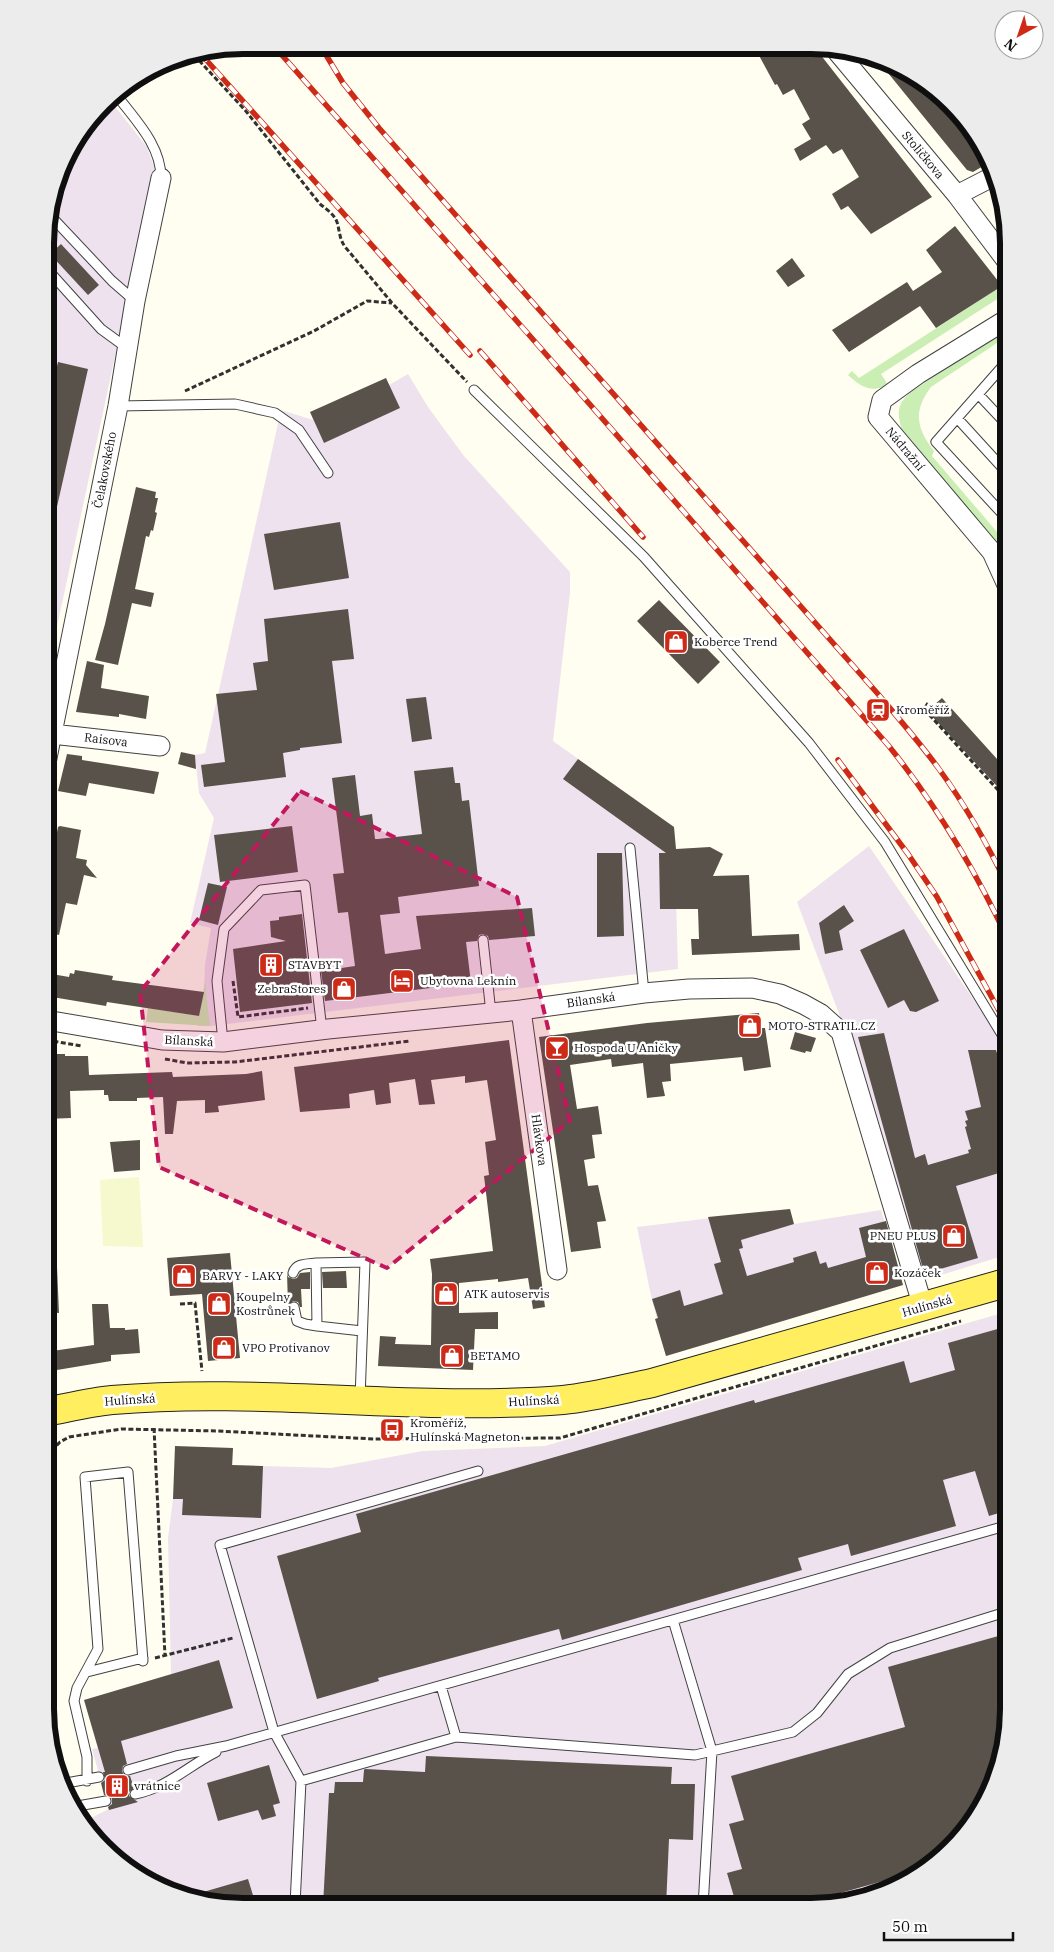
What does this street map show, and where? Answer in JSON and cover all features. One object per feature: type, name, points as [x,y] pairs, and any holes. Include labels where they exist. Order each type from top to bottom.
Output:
[{"type":"main road","name":"Hulínská","points":[[54,1410],[111,1400],[217,1396],[422,1403],[564,1400],[652,1383],[1000,1285]]},
{"type":"street","name":"Stoličkova","points":[[841,56],[956,195],[1000,252]]},
{"type":"street","name":"Čelakovského","points":[[54,724],[118,406],[135,301],[161,178]]},
{"type":"street","points":[[956,195],[989,178]]},
{"type":"street","name":"Nádražní","points":[[1000,324],[918,374],[882,400],[878,417],[992,552],[1000,570]]},
{"type":"street","name":"Raisova","points":[[54,734],[160,746]]},
{"type":"street","name":"Bílanská","points":[[54,1021],[162,1040],[223,1042],[491,1014],[644,993],[689,989],[752,988],[780,994],[821,1014],[841,1032],[923,1307]]},
{"type":"street","name":"Hlávkova","points":[[521,1010],[557,1270]]},
{"type":"lane","points":[[120,99],[152,142],[158,156],[161,178]]},
{"type":"lane","points":[[55,220],[112,281],[135,301]]},
{"type":"lane","points":[[54,277],[101,329],[127,348]]},
{"type":"lane","points":[[1000,371],[936,442],[1000,511]]},
{"type":"lane","points":[[474,390],[644,557],[809,743],[885,842],[1000,1032]]},
{"type":"lane","points":[[978,394],[1000,417]]},
{"type":"lane","points":[[118,406],[234,404],[274,413],[299,430],[328,473]]},
{"type":"lane","points":[[957,418],[1000,465]]},
{"type":"lane","points":[[630,848],[644,993]]},
{"type":"lane","points":[[223,1042],[217,981],[224,929],[261,890],[305,885],[318,1031]]},
{"type":"lane","points":[[482,940],[491,1014]]},
{"type":"lane","points":[[294,1273],[295,1268],[300,1265],[366,1262],[360,1401]]},
{"type":"lane","points":[[316,1263],[317,1326]]},
{"type":"lane","points":[[294,1307],[298,1321],[305,1324],[362,1331]]},
{"type":"lane","points":[[295,1898],[301,1780],[274,1732],[220,1545],[478,1471]]},
{"type":"lane","points":[[87,1672],[143,1660],[128,1472],[85,1477],[98,1649],[77,1688],[74,1701],[87,1757],[87,1781]]},
{"type":"lane","points":[[128,1770],[176,1756],[226,1746],[1000,1529]]},
{"type":"lane","points":[[301,1780],[456,1737],[694,1755],[793,1732],[817,1714],[848,1674],[890,1648],[1000,1614]]},
{"type":"lane","points":[[673,1620],[712,1751],[704,1898]]},
{"type":"lane","points":[[440,1686],[456,1737]]},
{"type":"lane","points":[[135,1794],[154,1790],[177,1777],[198,1761],[226,1746]]},
{"type":"lane","points":[[69,1783],[87,1781],[99,1777]]},
{"type":"lane","points":[[80,1805],[106,1801]]},
{"type":"path","points":[[198,59],[245,110],[320,204],[332,214],[336,220],[340,239],[346,248],[392,303],[474,390]]},
{"type":"path","points":[[164,405],[185,392],[314,331],[367,301],[392,303]]},
{"type":"path","points":[[928,703],[924,709],[1000,792]]},
{"type":"path","points":[[233,981],[238,1017],[311,1008],[318,1031]]},
{"type":"path","points":[[180,1304],[195,1303],[202,1370]]},
{"type":"path","points":[[154,1428],[164,1656]]},
{"type":"path","points":[[54,1448],[69,1437],[121,1429],[154,1428],[300,1435]]},
{"type":"path","points":[[143,1660],[233,1638],[235,1647]]},
{"type":"highlighted area","points":[[300,791],[517,897],[570,1121],[387,1268],[159,1167],[140,992]]},
{"type":"shaded area","points":[[114,105],[147,147],[155,170],[54,641],[54,231],[57,206],[68,171],[79,148],[101,118]]},
{"type":"shaded area","points":[[408,374],[428,407],[464,456],[570,572],[570,593],[553,741],[674,827],[678,969],[210,1026],[197,1026],[204,992],[205,965],[211,928],[190,923],[214,818],[199,793],[195,755],[205,753],[281,410],[313,420],[310,412],[386,378],[389,385]]},
{"type":"shaded area","points":[[869,846],[1000,1039],[1000,1257],[925,1280],[847,1035],[797,902]]},
{"type":"shaded area","points":[[881,1210],[903,1285],[666,1356],[637,1227],[752,1213],[794,1224]]},
{"type":"shaded area","points":[[1000,1314],[999,1734],[994,1758],[981,1793],[961,1824],[945,1843],[926,1859],[895,1879],[860,1892],[836,1897],[231,1898],[194,1892],[159,1879],[128,1859],[109,1843],[89,1819],[109,1809],[92,1749],[98,1748],[84,1700],[171,1674],[168,1538],[173,1499],[233,1448],[233,1465],[331,1468],[423,1451],[545,1446]]},
{"type":"green space","points":[[1000,287],[1000,297],[881,374],[888,385],[871,389],[866,388],[848,375],[852,371],[859,378]]},
{"type":"green space","points":[[1000,334],[1000,341],[931,387],[921,404],[919,419],[923,435],[934,451],[932,456],[1000,535],[1000,549],[992,536],[902,431],[899,419],[900,405],[912,391]]},
{"type":"green space","points":[[205,982],[210,1026],[146,1022],[148,1008],[199,1016]]},
{"type":"green space","points":[[139,1177],[143,1247],[103,1246],[100,1180]]},
{"type":"building","points":[[758,54],[820,54],[932,197],[871,234],[848,206],[841,210],[832,194],[859,177],[842,149],[833,154],[826,145],[800,161],[794,149],[811,139],[802,124],[810,119],[794,89],[783,95],[777,84],[775,85]]},
{"type":"building","points":[[884,69],[906,79],[926,93],[953,118],[975,148],[984,166],[973,172],[967,170]]},
{"type":"building","points":[[955,226],[1000,283],[1000,287],[936,328],[920,306],[849,352],[832,330],[907,282],[913,291],[942,272],[926,250]]},
{"type":"building","points":[[61,244],[99,285],[88,295],[54,258],[54,250]]},
{"type":"building","points":[[792,258],[805,276],[788,287],[776,271]]},
{"type":"building","points":[[58,362],[88,369],[54,520],[54,379]]},
{"type":"building","points":[[386,378],[400,408],[324,443],[310,412]]},
{"type":"building","points":[[136,487],[156,492],[155,498],[158,498],[153,531],[151,530],[149,537],[146,536],[135,589],[154,593],[151,607],[132,603],[118,665],[95,660]]},
{"type":"building","points":[[340,522],[349,578],[274,590],[264,534]]},
{"type":"building","points":[[659,600],[720,662],[698,684],[637,621]]},
{"type":"building","points":[[348,609],[354,659],[332,661],[342,743],[300,748],[300,750],[283,753],[286,777],[204,787],[201,765],[225,762],[216,694],[257,690],[253,663],[268,661],[264,619]]},
{"type":"building","points":[[87,661],[104,665],[101,688],[149,696],[146,719],[119,714],[119,717],[76,712]]},
{"type":"building","points":[[426,697],[432,739],[412,742],[406,699]]},
{"type":"building","points":[[942,698],[997,759],[1000,756],[1000,789],[927,711]]},
{"type":"building","points":[[181,752],[195,755],[196,769],[178,764]]},
{"type":"building","points":[[67,754],[82,756],[82,760],[159,772],[154,794],[89,783],[86,796],[58,791]]},
{"type":"building","points":[[578,759],[674,827],[676,849],[710,847],[723,854],[713,876],[749,875],[752,936],[799,934],[800,950],[692,955],[691,939],[699,939],[698,909],[660,909],[659,853],[666,853],[563,779]]},
{"type":"building","points":[[453,767],[455,783],[460,783],[462,801],[469,800],[479,886],[398,897],[400,913],[380,915],[385,954],[421,949],[416,916],[532,908],[535,936],[489,940],[488,936],[483,934],[479,935],[477,941],[466,942],[471,983],[325,1001],[321,971],[355,966],[348,912],[338,913],[333,874],[344,873],[332,778],[355,775],[360,816],[372,814],[375,839],[378,839],[422,834],[414,771]]},
{"type":"building","points":[[292,826],[298,872],[220,882],[214,835]]},
{"type":"building","points":[[58,827],[81,830],[76,858],[87,860],[86,865],[97,878],[84,875],[77,905],[66,903],[59,935],[54,934],[54,847]]},
{"type":"building","points":[[597,853],[622,853],[624,936],[597,937]]},
{"type":"building","points":[[208,883],[227,887],[218,925],[199,920]]},
{"type":"building","points":[[844,905],[854,921],[839,931],[843,950],[825,954],[819,923]]},
{"type":"building","name":"STAVBYT","points":[[302,914],[312,1003],[240,1012],[233,949],[286,941],[271,937],[270,921],[279,920],[279,917]]},
{"type":"building","points":[[904,929],[939,1001],[916,1012],[910,1011],[904,1000],[888,1008],[860,950]]},
{"type":"building","points":[[75,970],[113,976],[112,980],[204,992],[199,1016],[107,1002],[106,1006],[54,997],[54,974],[69,977],[70,973],[74,974]]},
{"type":"building","points":[[759,1013],[761,1028],[765,1028],[771,1067],[744,1071],[742,1057],[670,1064],[671,1081],[662,1082],[665,1096],[647,1098],[643,1063],[612,1067],[611,1059],[570,1065],[577,1109],[598,1106],[602,1134],[592,1135],[595,1158],[584,1160],[588,1186],[598,1185],[606,1221],[597,1222],[601,1248],[571,1252],[539,1037],[647,1023]]},
{"type":"building","points":[[795,1032],[816,1038],[811,1052],[806,1051],[805,1053],[790,1049]]},
{"type":"building","points":[[884,1033],[915,1158],[925,1154],[928,1165],[969,1153],[968,1150],[971,1149],[965,1127],[967,1126],[965,1121],[968,1120],[965,1111],[981,1107],[968,1050],[996,1050],[1000,1063],[1000,1173],[956,1186],[978,1258],[930,1272],[923,1269],[858,1037]]},
{"type":"building","points":[[509,1040],[545,1307],[533,1309],[528,1278],[498,1282],[498,1279],[459,1283],[459,1313],[498,1312],[498,1329],[475,1329],[473,1370],[378,1366],[380,1336],[396,1337],[395,1344],[431,1345],[432,1274],[430,1259],[493,1251],[484,1176],[489,1175],[485,1142],[496,1140],[487,1080],[465,1083],[465,1076],[431,1080],[435,1104],[419,1105],[415,1079],[389,1083],[391,1103],[376,1105],[374,1090],[349,1094],[350,1108],[300,1112],[294,1067]]},
{"type":"building","points":[[54,1054],[88,1056],[89,1075],[172,1072],[173,1077],[246,1074],[262,1071],[265,1100],[218,1106],[219,1112],[205,1113],[205,1100],[177,1101],[173,1134],[165,1134],[163,1097],[137,1098],[137,1101],[109,1101],[108,1095],[104,1095],[104,1090],[70,1091],[71,1118],[54,1119]]},
{"type":"building","points":[[140,1140],[140,1170],[114,1172],[110,1142]]},
{"type":"building","points":[[790,1209],[794,1224],[741,1240],[743,1248],[739,1249],[747,1276],[794,1262],[793,1258],[816,1251],[820,1264],[826,1262],[828,1268],[866,1257],[859,1228],[886,1221],[903,1285],[666,1356],[655,1319],[658,1318],[652,1299],[680,1290],[684,1306],[723,1294],[714,1264],[721,1262],[708,1217]]},
{"type":"building","points":[[230,1253],[240,1358],[208,1361],[202,1294],[170,1296],[167,1258]]},
{"type":"building","points":[[54,1267],[57,1267],[59,1313],[54,1313]]},
{"type":"building","points":[[346,1271],[347,1288],[323,1288],[322,1272]]},
{"type":"building","points":[[310,1272],[310,1289],[301,1289],[302,1307],[300,1307],[298,1302],[293,1301],[288,1306],[287,1273],[288,1277],[293,1279],[297,1278],[300,1273]]},
{"type":"building","points":[[92,1304],[108,1304],[110,1328],[138,1329],[140,1353],[111,1355],[111,1361],[54,1370],[54,1351],[94,1345]]},
{"type":"building","points":[[1000,1328],[1000,1513],[989,1516],[975,1471],[943,1480],[956,1526],[851,1556],[848,1544],[798,1558],[802,1570],[562,1640],[559,1629],[378,1678],[379,1681],[317,1699],[277,1556],[361,1532],[356,1514],[754,1400],[755,1403],[904,1361],[910,1383],[955,1370],[948,1343]]},
{"type":"building","points":[[175,1446],[233,1448],[232,1465],[263,1466],[261,1518],[182,1515],[183,1499],[173,1499]]},
{"type":"building","points":[[1000,1636],[999,1734],[990,1770],[975,1804],[945,1843],[926,1859],[900,1876],[823,1898],[734,1898],[727,1873],[742,1869],[729,1824],[744,1820],[731,1776],[905,1727],[888,1667]]},
{"type":"building","points":[[219,1660],[233,1708],[121,1741],[127,1764],[123,1766],[122,1771],[124,1775],[130,1776],[134,1788],[129,1792],[129,1796],[138,1802],[109,1810],[108,1807],[112,1804],[112,1799],[109,1795],[104,1795],[101,1783],[105,1780],[103,1772],[105,1772],[84,1700]]},
{"type":"building","points":[[426,1756],[672,1767],[671,1784],[695,1784],[693,1840],[669,1839],[666,1898],[323,1898],[329,1793],[334,1793],[335,1782],[363,1782],[365,1769],[425,1772]]},
{"type":"building","points":[[269,1765],[280,1803],[273,1805],[276,1816],[262,1820],[258,1810],[218,1821],[207,1783]]},
{"type":"building","points":[[248,1879],[254,1898],[218,1897],[199,1893]]},
{"type":"railway","points":[[281,54],[888,745],[939,815],[983,890],[1000,924]]},
{"type":"railway","points":[[325,54],[343,83],[379,128],[917,740],[968,812],[1000,871]]},
{"type":"railway","points":[[204,57],[470,355]]},
{"type":"railway","points":[[480,351],[643,537]]},
{"type":"railway","points":[[838,760],[908,854],[937,897],[1000,1012]]},
{"type":"place","name":"Koberce Trend","points":[[676,642]]},
{"type":"place","name":"Kroměříž","points":[[878,710]]},
{"type":"place","name":"STAVBYT","points":[[271,965]]},
{"type":"place","name":"Ubytovna Leknín","points":[[402,981]]},
{"type":"place","name":"ZebraStores","points":[[344,989]]},
{"type":"place","name":"MOTO-STRATIL.CZ","points":[[750,1026]]},
{"type":"place","name":"Hospoda U Aničky","points":[[557,1048]]},
{"type":"place","name":"PNEU PLUS","points":[[954,1236]]},
{"type":"place","name":"Kozáček","points":[[877,1273]]},
{"type":"place","name":"BARVY - LAKY","points":[[184,1276]]},
{"type":"place","name":"ATK autoservis","points":[[446,1294]]},
{"type":"place","name":"Koupelny Kostrůnek","points":[[219,1304]]},
{"type":"place","name":"VPO Protivanov","points":[[224,1348]]},
{"type":"place","name":"BETAMO","points":[[452,1356]]},
{"type":"place","name":"Kroměříž, Hulínská Magneton","points":[[392,1430]]},
{"type":"place","name":"vrátnice","points":[[117,1786]]}]
